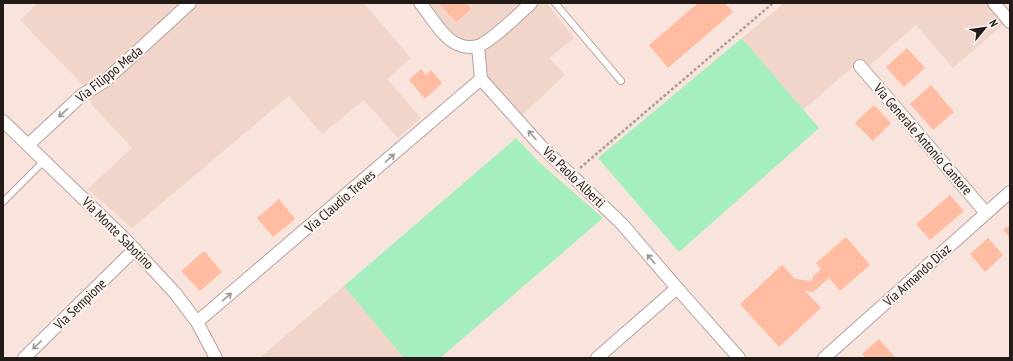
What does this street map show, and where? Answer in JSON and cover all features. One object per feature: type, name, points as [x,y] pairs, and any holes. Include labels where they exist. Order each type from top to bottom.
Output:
[{"type":"street","name":"Via Filippo Meda","points":[[28,145],[82,95],[105,81],[190,3]]},
{"type":"street","points":[[420,3],[442,31],[456,44],[465,47],[478,46],[492,37],[531,3]]},
{"type":"street","points":[[994,3],[1010,22]]},
{"type":"street","points":[[478,46],[481,79]]},
{"type":"street","name":"Via Generale Antonio Cantore","points":[[860,66],[986,213]]},
{"type":"street","name":"Via Paolo Alberti","points":[[481,79],[540,145],[622,224],[676,288],[739,358]]},
{"type":"street","name":"Via Claudio Treves","points":[[197,322],[481,79]]},
{"type":"street","name":"Via Monte Sabotino","points":[[3,121],[135,249],[175,293],[197,322],[216,358]]},
{"type":"street","name":"Via Armando Diaz","points":[[824,358],[1010,192]]},
{"type":"street","name":"Via Sempione","points":[[24,358],[135,249]]},
{"type":"street","points":[[597,358],[676,288]]},
{"type":"lane","points":[[555,3],[621,81]]},
{"type":"lane","points":[[3,202],[44,161]]},
{"type":"path","points":[[571,176],[773,3]]},
{"type":"shaded area","points":[[38,3],[364,3],[411,58],[387,79],[421,118],[398,138],[364,100],[322,134],[289,96],[132,228],[88,189],[132,148],[92,105],[83,85],[20,20]]},
{"type":"shaded area","points":[[423,3],[547,3],[574,38],[549,58],[565,75],[518,119],[481,75],[475,43],[457,40]]},
{"type":"shaded area","points":[[784,3],[988,3],[1005,23],[953,68],[916,25],[869,66],[862,59],[803,110],[742,38]]},
{"type":"shaded area","points":[[344,286],[404,358],[259,358]]},
{"type":"green space","points":[[742,38],[819,128],[679,252],[598,158]]},
{"type":"green space","points":[[516,138],[540,163],[603,218],[440,358],[404,358],[344,286]]},
{"type":"building","points":[[439,3],[466,3],[471,9],[456,22]]},
{"type":"building","points":[[698,3],[725,3],[733,12],[668,68],[649,45]]},
{"type":"building","points":[[907,48],[925,68],[904,87],[886,67]]},
{"type":"building","points":[[421,69],[426,75],[431,70],[442,83],[425,99],[409,80]]},
{"type":"building","points":[[931,85],[954,112],[933,130],[910,104]]},
{"type":"building","points":[[874,105],[891,123],[873,141],[855,123]]},
{"type":"building","points":[[950,195],[964,211],[930,240],[916,224]]},
{"type":"building","points":[[279,199],[295,219],[273,237],[257,218]]},
{"type":"building","points":[[1010,225],[1010,238],[1003,230]]},
{"type":"building","points":[[846,237],[870,265],[840,291],[829,278],[813,292],[805,291],[821,308],[779,347],[740,304],[782,265],[795,279],[812,281],[813,276],[821,269],[816,263]]},
{"type":"building","points":[[988,238],[1003,255],[985,272],[970,254]]},
{"type":"building","points":[[204,251],[222,272],[200,291],[181,271]]},
{"type":"building","points":[[879,339],[896,358],[866,358],[862,354]]}]
